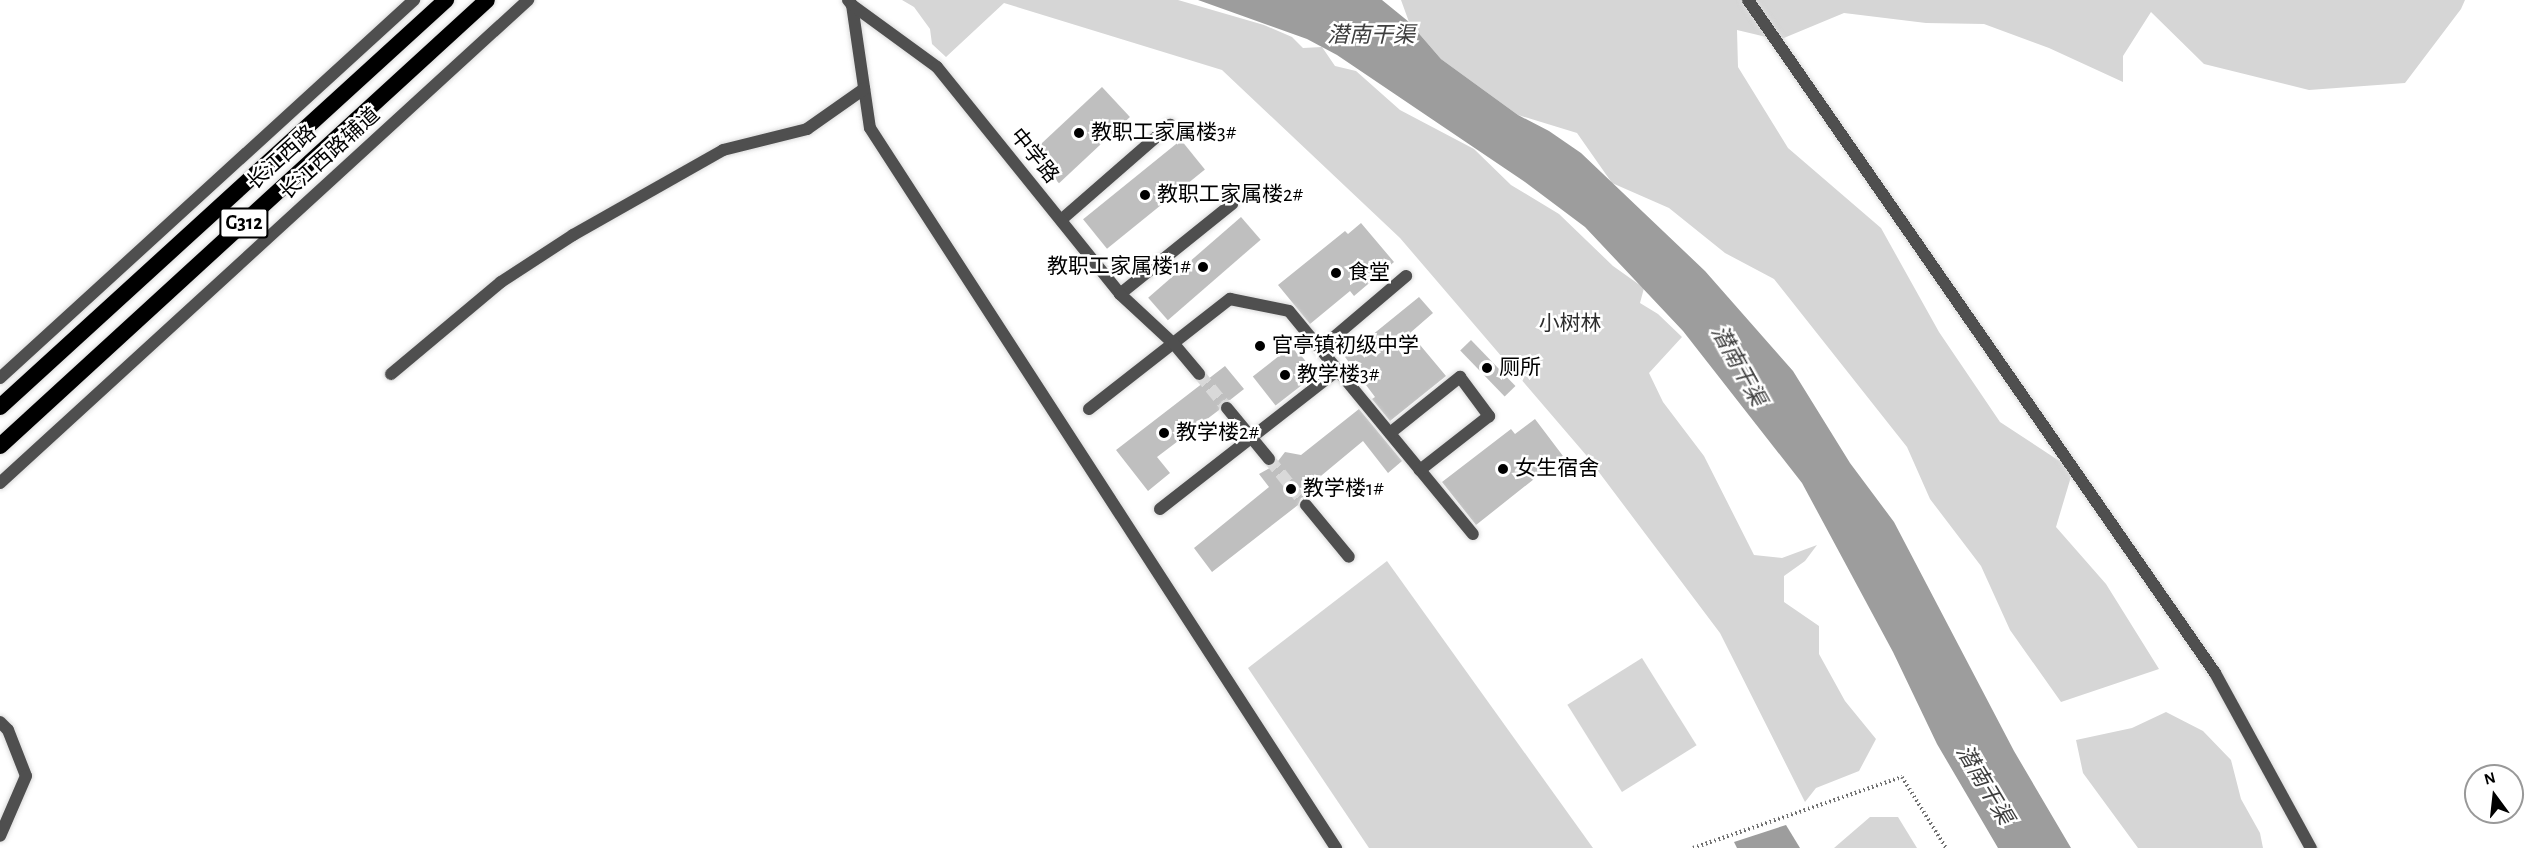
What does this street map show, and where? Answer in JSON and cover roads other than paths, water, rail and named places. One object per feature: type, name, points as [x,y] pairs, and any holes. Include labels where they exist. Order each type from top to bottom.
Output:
[{"type":"highway","name":"长江西路","points":[[0,407],[446,0]]},
{"type":"highway","name":"长江西路","points":[[0,446],[487,0]]},
{"type":"street","points":[[0,378],[414,0]]},
{"type":"street","name":"长江西路辅道","points":[[0,483],[528,0]]},
{"type":"street","points":[[1748,0],[2215,673],[2311,848]]},
{"type":"street","points":[[850,2],[870,128],[1336,848]]},
{"type":"street","name":"中学路","points":[[850,2],[938,67],[1120,294],[1174,344],[1199,374]]},
{"type":"street","points":[[391,374],[501,282],[573,235],[723,150],[807,129],[864,89]]},
{"type":"street","points":[[1061,220],[1170,125]]},
{"type":"street","points":[[1120,294],[1232,204]]},
{"type":"street","points":[[1320,349],[1406,276]]},
{"type":"street","points":[[1089,409],[1230,299],[1289,311],[1473,534]]},
{"type":"street","points":[[1160,509],[1338,370]]},
{"type":"street","points":[[1390,433],[1460,377],[1489,416],[1420,470]]},
{"type":"street","points":[[1227,408],[1269,459]]},
{"type":"street","points":[[1306,505],[1349,557]]},
{"type":"street","points":[[0,722],[8,730],[26,776],[0,836]]},
{"type":"water","name":"潜南干渠","points":[[1198,0],[1382,0],[1409,22],[1441,59],[1518,115],[1549,131],[1581,153],[1705,271],[1793,371],[1850,463],[1894,522],[2014,751],[2071,848],[1998,848],[1937,744],[1893,652],[1802,483],[1683,331],[1585,227],[1525,182],[1337,55],[1307,39]]},
{"type":"water","points":[[1786,825],[1800,848],[1737,848],[1734,842]]},
{"type":"tunnel","points":[[1199,374],[1227,408]]},
{"type":"tunnel","points":[[1269,459],[1306,505]]},
{"type":"place","name":"教职工家属楼3#","points":[[1079,133]]},
{"type":"place","name":"教职工家属楼2#","points":[[1145,195]]},
{"type":"place","name":"教职工家属楼1#","points":[[1203,267]]},
{"type":"place","name":"食堂","points":[[1336,273]]},
{"type":"place","name":"官亭镇初级中学","points":[[1260,346]]},
{"type":"place","name":"厕所","points":[[1487,368]]},
{"type":"place","name":"教学楼3#","points":[[1285,375]]},
{"type":"place","name":"教学楼2#","points":[[1164,433]]},
{"type":"place","name":"女生宿舍","points":[[1503,469]]},
{"type":"place","name":"教学楼1#","points":[[1291,489]]},
{"type":"park label","name":"小树林","points":[[1570,324]]}]
